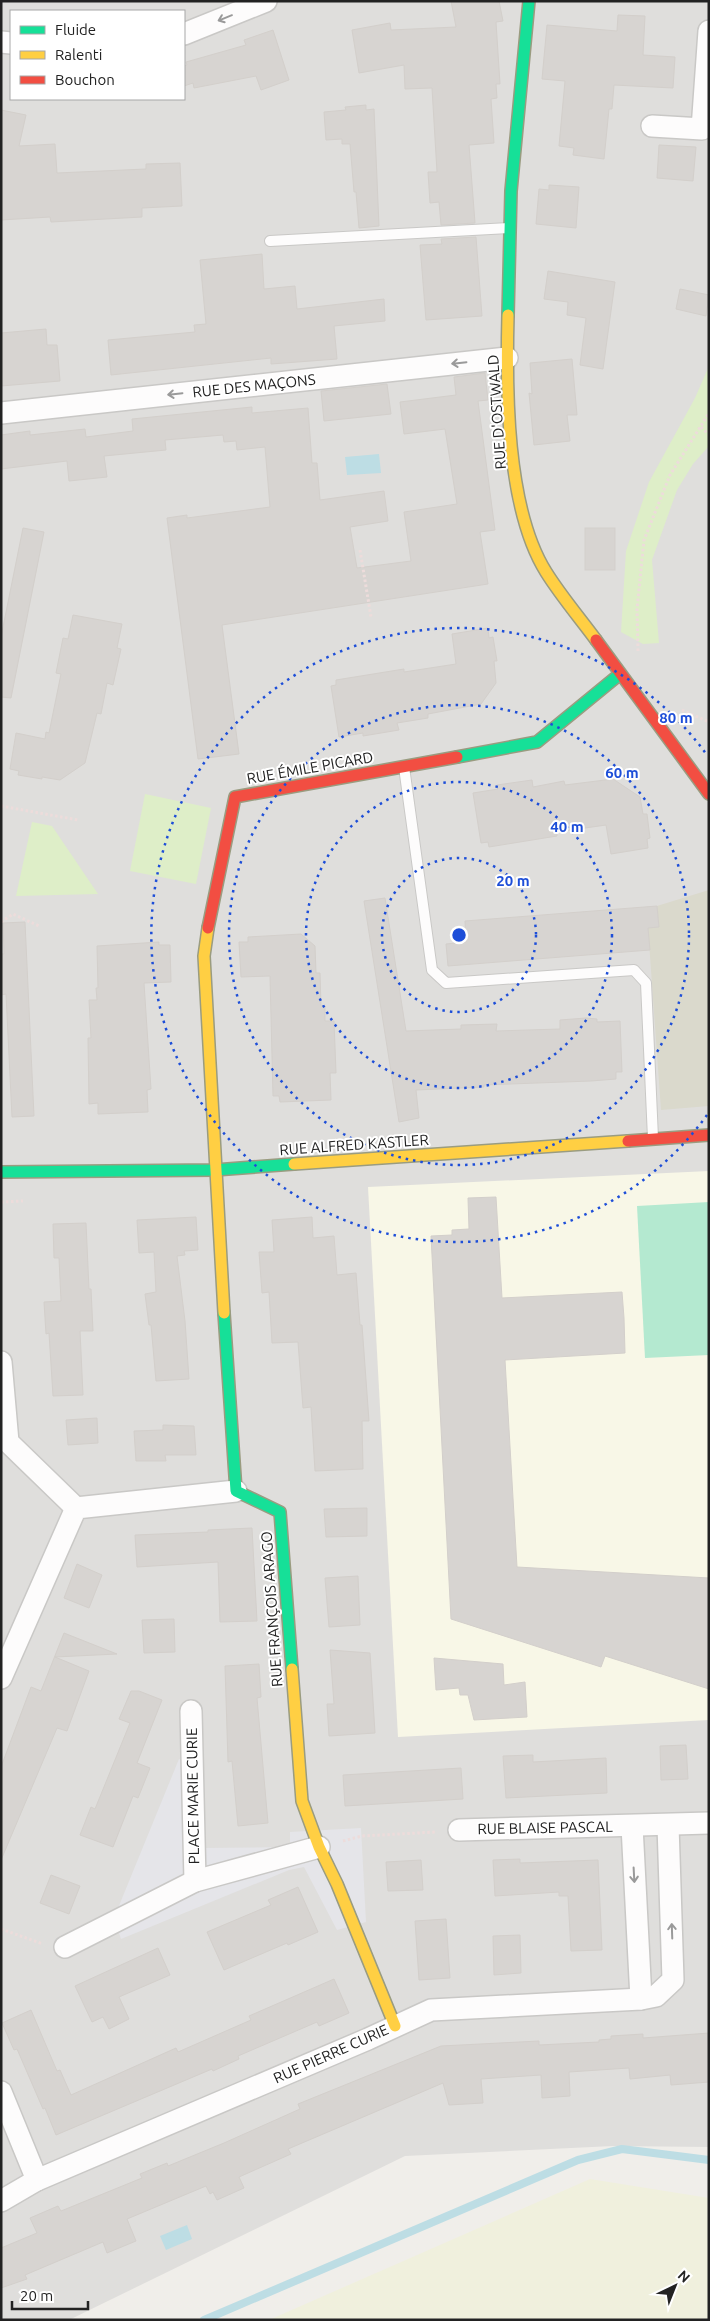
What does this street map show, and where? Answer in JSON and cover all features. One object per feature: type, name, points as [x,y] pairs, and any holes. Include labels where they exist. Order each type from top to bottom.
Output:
[{"type":"street","points":[[185,34],[266,1]]},
{"type":"street","name":"RUE D'OSTWALD","points":[[529,1],[510,191],[507,358],[511,449],[524,522],[545,571],[709,794]]},
{"type":"street","points":[[652,126],[702,129],[709,31]]},
{"type":"street","name":"RUE DES MAÇONS","points":[[1,413],[507,358]]},
{"type":"street","name":"RUE ÉMILE PICARD","points":[[215,1170],[204,956],[212,903],[235,797],[536,742],[620,674]]},
{"type":"street","name":"RUE ALFRED KASTLER","points":[[1,1172],[215,1170],[709,1135]]},
{"type":"street","points":[[76,1508],[236,1491],[215,1170]]},
{"type":"street","points":[[1,1362],[8,1442],[76,1508]]},
{"type":"street","name":"RUE FRANÇOIS ARAGO","points":[[236,1491],[280,1512],[302,1801],[319,1847],[337,1884],[395,2026]]},
{"type":"street","points":[[1,1678],[76,1508]]},
{"type":"street","name":"PLACE MARIE CURIE","points":[[191,1711],[195,1881]]},
{"type":"street","points":[[641,1999],[632,1826],[709,1823]]},
{"type":"street","name":"RUE PIERRE CURIE","points":[[1,2201],[36,2180],[431,2010],[641,1999],[656,1996],[674,1980],[668,1825]]},
{"type":"street","name":"RUE BLAISE PASCAL","points":[[459,1830],[632,1826]]},
{"type":"street","name":"PLACE MARIE CURIE","points":[[65,1947],[195,1881],[319,1847]]},
{"type":"street","points":[[1,2092],[36,2180]]},
{"type":"lane","points":[[270,241],[510,228]]},
{"type":"lane","points":[[404,766],[432,970],[446,983],[634,970],[646,983],[653,1139]]},
{"type":"path","points":[[638,654],[637,609],[644,540],[670,474],[709,412]]},
{"type":"path","points":[[701,427],[709,435]]},
{"type":"path","points":[[360,550],[371,617]]},
{"type":"path","points":[[1,806],[78,820]]},
{"type":"path","points":[[1,922],[13,914],[39,926]]},
{"type":"path","points":[[319,1847],[362,1836],[459,1830]]},
{"type":"path","points":[[1,1929],[58,1949],[65,1947]]},
{"type":"shaded area","points":[[1,1],[709,1],[709,2147],[613,2146],[405,2156],[69,2320],[1,2320]]},
{"type":"shaded area","points":[[709,890],[709,1106],[661,1110],[648,928],[659,927],[657,906]]},
{"type":"shaded area","points":[[709,1171],[709,1720],[398,1737],[368,1187]]},
{"type":"shaded area","points":[[179,1759],[199,1771],[202,1848],[290,1847],[290,1832],[361,1828],[366,1922],[337,1930],[304,1867],[289,1870],[121,1939],[114,1918]]},
{"type":"shaded area","points":[[590,2179],[709,2198],[709,2320],[269,2320]]},
{"type":"green space","points":[[709,366],[709,446],[693,464],[677,490],[652,560],[659,643],[643,644],[621,632],[626,551],[649,482],[695,398]]},
{"type":"green space","points":[[145,794],[211,808],[196,884],[130,871]]},
{"type":"green space","points":[[32,822],[52,826],[98,894],[16,896]]},
{"type":"green space","points":[[709,1202],[709,1355],[645,1358],[637,1206]]},
{"type":"water","points":[[379,454],[381,473],[347,475],[345,457]]},
{"type":"water","points":[[187,2225],[192,2239],[166,2250],[160,2236]]},
{"type":"building","points":[[451,1],[499,1],[503,21],[496,22],[500,84],[496,84],[497,98],[491,99],[494,143],[469,145],[475,223],[441,225],[439,202],[430,203],[428,172],[437,172],[432,88],[405,89],[404,65],[359,73],[352,30],[390,23],[391,30],[456,27]]},
{"type":"building","points":[[618,15],[645,16],[643,55],[675,57],[673,88],[614,85],[612,109],[609,109],[604,159],[573,155],[574,148],[559,146],[565,81],[542,79],[547,25],[617,31]]},
{"type":"building","points":[[273,30],[289,80],[261,90],[256,76],[194,88],[193,83],[185,86],[186,62],[246,45],[244,40]]},
{"type":"building","points":[[366,105],[366,110],[374,109],[379,226],[359,228],[350,144],[342,144],[342,139],[326,140],[324,112],[346,110],[345,107]]},
{"type":"building","points":[[1,110],[26,115],[19,146],[55,144],[57,173],[146,169],[146,164],[180,163],[182,206],[142,208],[142,217],[51,222],[50,217],[1,220]]},
{"type":"building","points":[[659,145],[696,147],[693,181],[657,178]]},
{"type":"building","points":[[549,185],[579,187],[576,228],[536,224],[539,189],[549,190]]},
{"type":"building","points":[[476,237],[482,316],[426,320],[420,245],[442,244],[441,239]]},
{"type":"building","points":[[262,254],[264,289],[295,286],[297,309],[384,299],[385,321],[334,326],[337,359],[271,364],[271,358],[111,375],[108,340],[195,332],[194,325],[206,324],[200,260]]},
{"type":"building","points":[[548,271],[615,282],[603,369],[580,365],[586,318],[567,315],[568,302],[544,299]]},
{"type":"building","points":[[680,289],[709,295],[706,316],[676,309]]},
{"type":"building","points":[[46,329],[47,345],[57,345],[60,381],[1,386],[1,333]]},
{"type":"building","points":[[572,359],[577,415],[567,415],[570,441],[534,445],[529,393],[532,394],[530,363]]},
{"type":"building","points":[[485,373],[488,400],[478,401],[495,530],[480,532],[488,584],[222,625],[239,754],[198,759],[167,518],[187,515],[187,518],[270,507],[265,447],[237,450],[236,441],[224,442],[223,435],[165,440],[166,450],[104,456],[107,477],[69,481],[67,461],[1,469],[1,435],[30,431],[30,435],[85,429],[86,437],[133,431],[132,419],[252,407],[252,413],[308,408],[312,463],[317,463],[320,500],[384,491],[388,521],[350,527],[357,568],[411,561],[404,512],[457,504],[445,429],[404,434],[400,402],[456,395],[454,377]]},
{"type":"building","points":[[387,384],[391,414],[324,421],[321,391]]},
{"type":"building","points":[[23,528],[44,532],[11,698],[1,697],[1,637]]},
{"type":"building","points":[[585,528],[615,528],[615,570],[585,570]]},
{"type":"building","points":[[73,615],[122,624],[117,648],[121,649],[113,685],[107,683],[101,714],[97,713],[85,763],[60,780],[18,775],[19,771],[10,769],[16,733],[45,739],[46,732],[49,733],[61,674],[56,673],[63,638],[68,639]]},
{"type":"building","points":[[488,628],[489,638],[493,637],[497,661],[494,661],[496,683],[481,704],[428,714],[428,718],[397,723],[399,730],[363,736],[363,733],[339,737],[331,686],[336,685],[336,680],[404,669],[404,672],[456,664],[452,634]]},
{"type":"building","points":[[613,779],[640,797],[643,814],[647,814],[650,838],[647,839],[648,848],[611,854],[606,825],[557,832],[557,836],[489,847],[488,842],[481,843],[473,793],[498,789],[497,785],[532,780],[533,787],[564,781],[565,785]]},
{"type":"building","points":[[385,898],[406,1031],[461,1029],[461,1025],[497,1024],[496,1031],[560,1029],[560,1020],[586,1018],[597,1019],[597,1022],[620,1021],[622,1072],[616,1072],[616,1079],[416,1090],[419,1118],[399,1122],[364,901]]},
{"type":"building","points":[[657,906],[659,927],[648,928],[650,950],[448,966],[446,944],[466,942],[465,921]]},
{"type":"building","points":[[25,922],[34,1116],[12,1117],[6,994],[1,995],[1,954],[4,954],[3,923]]},
{"type":"building","points":[[301,934],[315,946],[316,973],[320,973],[321,1006],[325,1006],[325,1021],[334,1021],[336,1073],[330,1073],[331,1100],[280,1102],[279,1096],[273,1096],[270,976],[241,977],[239,942],[248,942],[248,937]]},
{"type":"building","points":[[159,942],[159,945],[170,945],[171,982],[144,983],[151,1089],[147,1090],[148,1112],[98,1114],[98,1103],[89,1104],[88,1038],[91,1038],[89,1000],[97,1000],[97,946]]},
{"type":"building","points":[[496,1197],[502,1298],[622,1292],[624,1318],[625,1353],[505,1360],[517,1567],[709,1578],[709,1689],[605,1656],[601,1667],[451,1619],[431,1236],[452,1235],[452,1230],[469,1229],[468,1198]]},
{"type":"building","points":[[196,1217],[198,1250],[184,1251],[185,1255],[177,1256],[185,1321],[189,1379],[156,1381],[151,1325],[149,1325],[145,1294],[156,1292],[154,1252],[139,1253],[137,1220]]},
{"type":"building","points":[[312,1217],[313,1238],[334,1236],[337,1275],[356,1273],[369,1421],[362,1421],[363,1469],[315,1471],[311,1407],[303,1408],[298,1342],[272,1343],[269,1292],[262,1293],[259,1252],[274,1252],[272,1220]]},
{"type":"building","points":[[86,1223],[93,1331],[80,1331],[83,1395],[53,1396],[49,1333],[46,1334],[44,1302],[61,1301],[59,1258],[54,1258],[53,1224]]},
{"type":"building","points":[[97,1418],[98,1443],[68,1445],[66,1420]]},
{"type":"building","points":[[163,1425],[194,1426],[196,1455],[165,1455],[166,1461],[136,1461],[134,1431],[163,1430]]},
{"type":"building","points":[[367,1508],[367,1536],[326,1537],[324,1509]]},
{"type":"building","points":[[252,1528],[257,1621],[220,1622],[218,1562],[137,1567],[135,1535]]},
{"type":"building","points":[[77,1564],[102,1575],[89,1608],[64,1598]]},
{"type":"building","points":[[358,1576],[360,1625],[329,1627],[325,1578]]},
{"type":"building","points":[[174,1619],[175,1652],[144,1653],[142,1620]]},
{"type":"building","points":[[64,1633],[117,1654],[55,1657],[89,1671],[67,1731],[57,1728],[1,1860],[1,1767],[31,1687],[41,1691]]},
{"type":"building","points":[[330,1650],[370,1653],[375,1733],[329,1736],[327,1704],[334,1704]]},
{"type":"building","points":[[434,1658],[503,1664],[504,1685],[525,1682],[527,1717],[474,1720],[468,1695],[460,1695],[459,1688],[436,1690]]},
{"type":"building","points":[[259,1664],[261,1697],[257,1698],[268,1823],[238,1826],[232,1761],[228,1762],[225,1666]]},
{"type":"building","points":[[131,1691],[139,1691],[162,1700],[137,1763],[150,1768],[138,1798],[133,1796],[113,1847],[80,1835],[91,1807],[95,1809],[130,1723],[119,1719]]},
{"type":"building","points":[[686,1745],[688,1779],[661,1780],[660,1746]]},
{"type":"building","points":[[533,1755],[533,1762],[606,1758],[607,1793],[506,1798],[503,1756]]},
{"type":"building","points":[[461,1768],[463,1799],[345,1806],[343,1775]]},
{"type":"building","points":[[520,1859],[520,1863],[598,1860],[602,1950],[571,1951],[568,1896],[559,1896],[559,1892],[495,1896],[493,1860]]},
{"type":"building","points":[[421,1860],[423,1890],[388,1891],[386,1862]]},
{"type":"building","points":[[51,1875],[80,1886],[69,1914],[40,1903]]},
{"type":"building","points":[[298,1887],[318,1932],[224,1970],[207,1932],[271,1905],[268,1900]]},
{"type":"building","points":[[446,1919],[450,1978],[419,1980],[415,1921]]},
{"type":"building","points":[[520,1935],[521,1973],[494,1975],[493,1936]]},
{"type":"building","points":[[158,1948],[170,1975],[119,1997],[129,2019],[109,2029],[103,2017],[92,2022],[75,1986]]},
{"type":"building","points":[[334,1979],[349,2013],[319,2026],[317,2022],[238,2056],[239,2059],[213,2071],[212,2069],[56,2135],[17,2049],[14,2050],[2,2023],[31,2010],[57,2071],[60,2070],[71,2095],[176,2048],[178,2052],[251,2020],[249,2016]]},
{"type":"building","points":[[709,2033],[709,2082],[671,2085],[670,2075],[630,2079],[629,2068],[569,2072],[570,2096],[542,2098],[541,2075],[481,2079],[483,2103],[449,2105],[443,2083],[288,2149],[291,2154],[239,2177],[244,2188],[217,2200],[213,2192],[210,2194],[206,2186],[127,2219],[136,2241],[107,2253],[103,2242],[25,2275],[27,2279],[1,2288],[1,2248],[37,2233],[30,2218],[58,2206],[61,2211],[142,2178],[140,2174],[167,2163],[168,2166],[300,2109],[298,2104],[441,2046],[539,2041],[539,2045],[599,2042],[599,2040],[611,2039],[611,2036],[643,2034],[643,2038]]},
{"type":"waterway","points":[[204,2320],[578,2160],[622,2149],[709,2160]]},
{"type":"traffic: fast","points":[[508,315],[511,191],[529,1]]},
{"type":"traffic: fast","points":[[457,757],[537,742],[620,674]]},
{"type":"traffic: fast","points":[[1,1172],[215,1170],[294,1164]]},
{"type":"traffic: fast","points":[[224,1313],[236,1491],[280,1512],[292,1669]]},
{"type":"traffic: slow","points":[[508,315],[507,377],[511,447],[523,515],[533,546],[546,572],[596,640]]},
{"type":"traffic: slow","points":[[208,928],[204,956],[224,1313]]},
{"type":"traffic: slow","points":[[294,1164],[628,1141]]},
{"type":"traffic: slow","points":[[292,1669],[302,1801],[319,1847],[337,1884],[395,2026]]},
{"type":"traffic: jam","points":[[596,640],[709,794]]},
{"type":"traffic: jam","points":[[208,928],[235,797],[457,757]]},
{"type":"traffic: jam","points":[[628,1141],[709,1135]]}]
